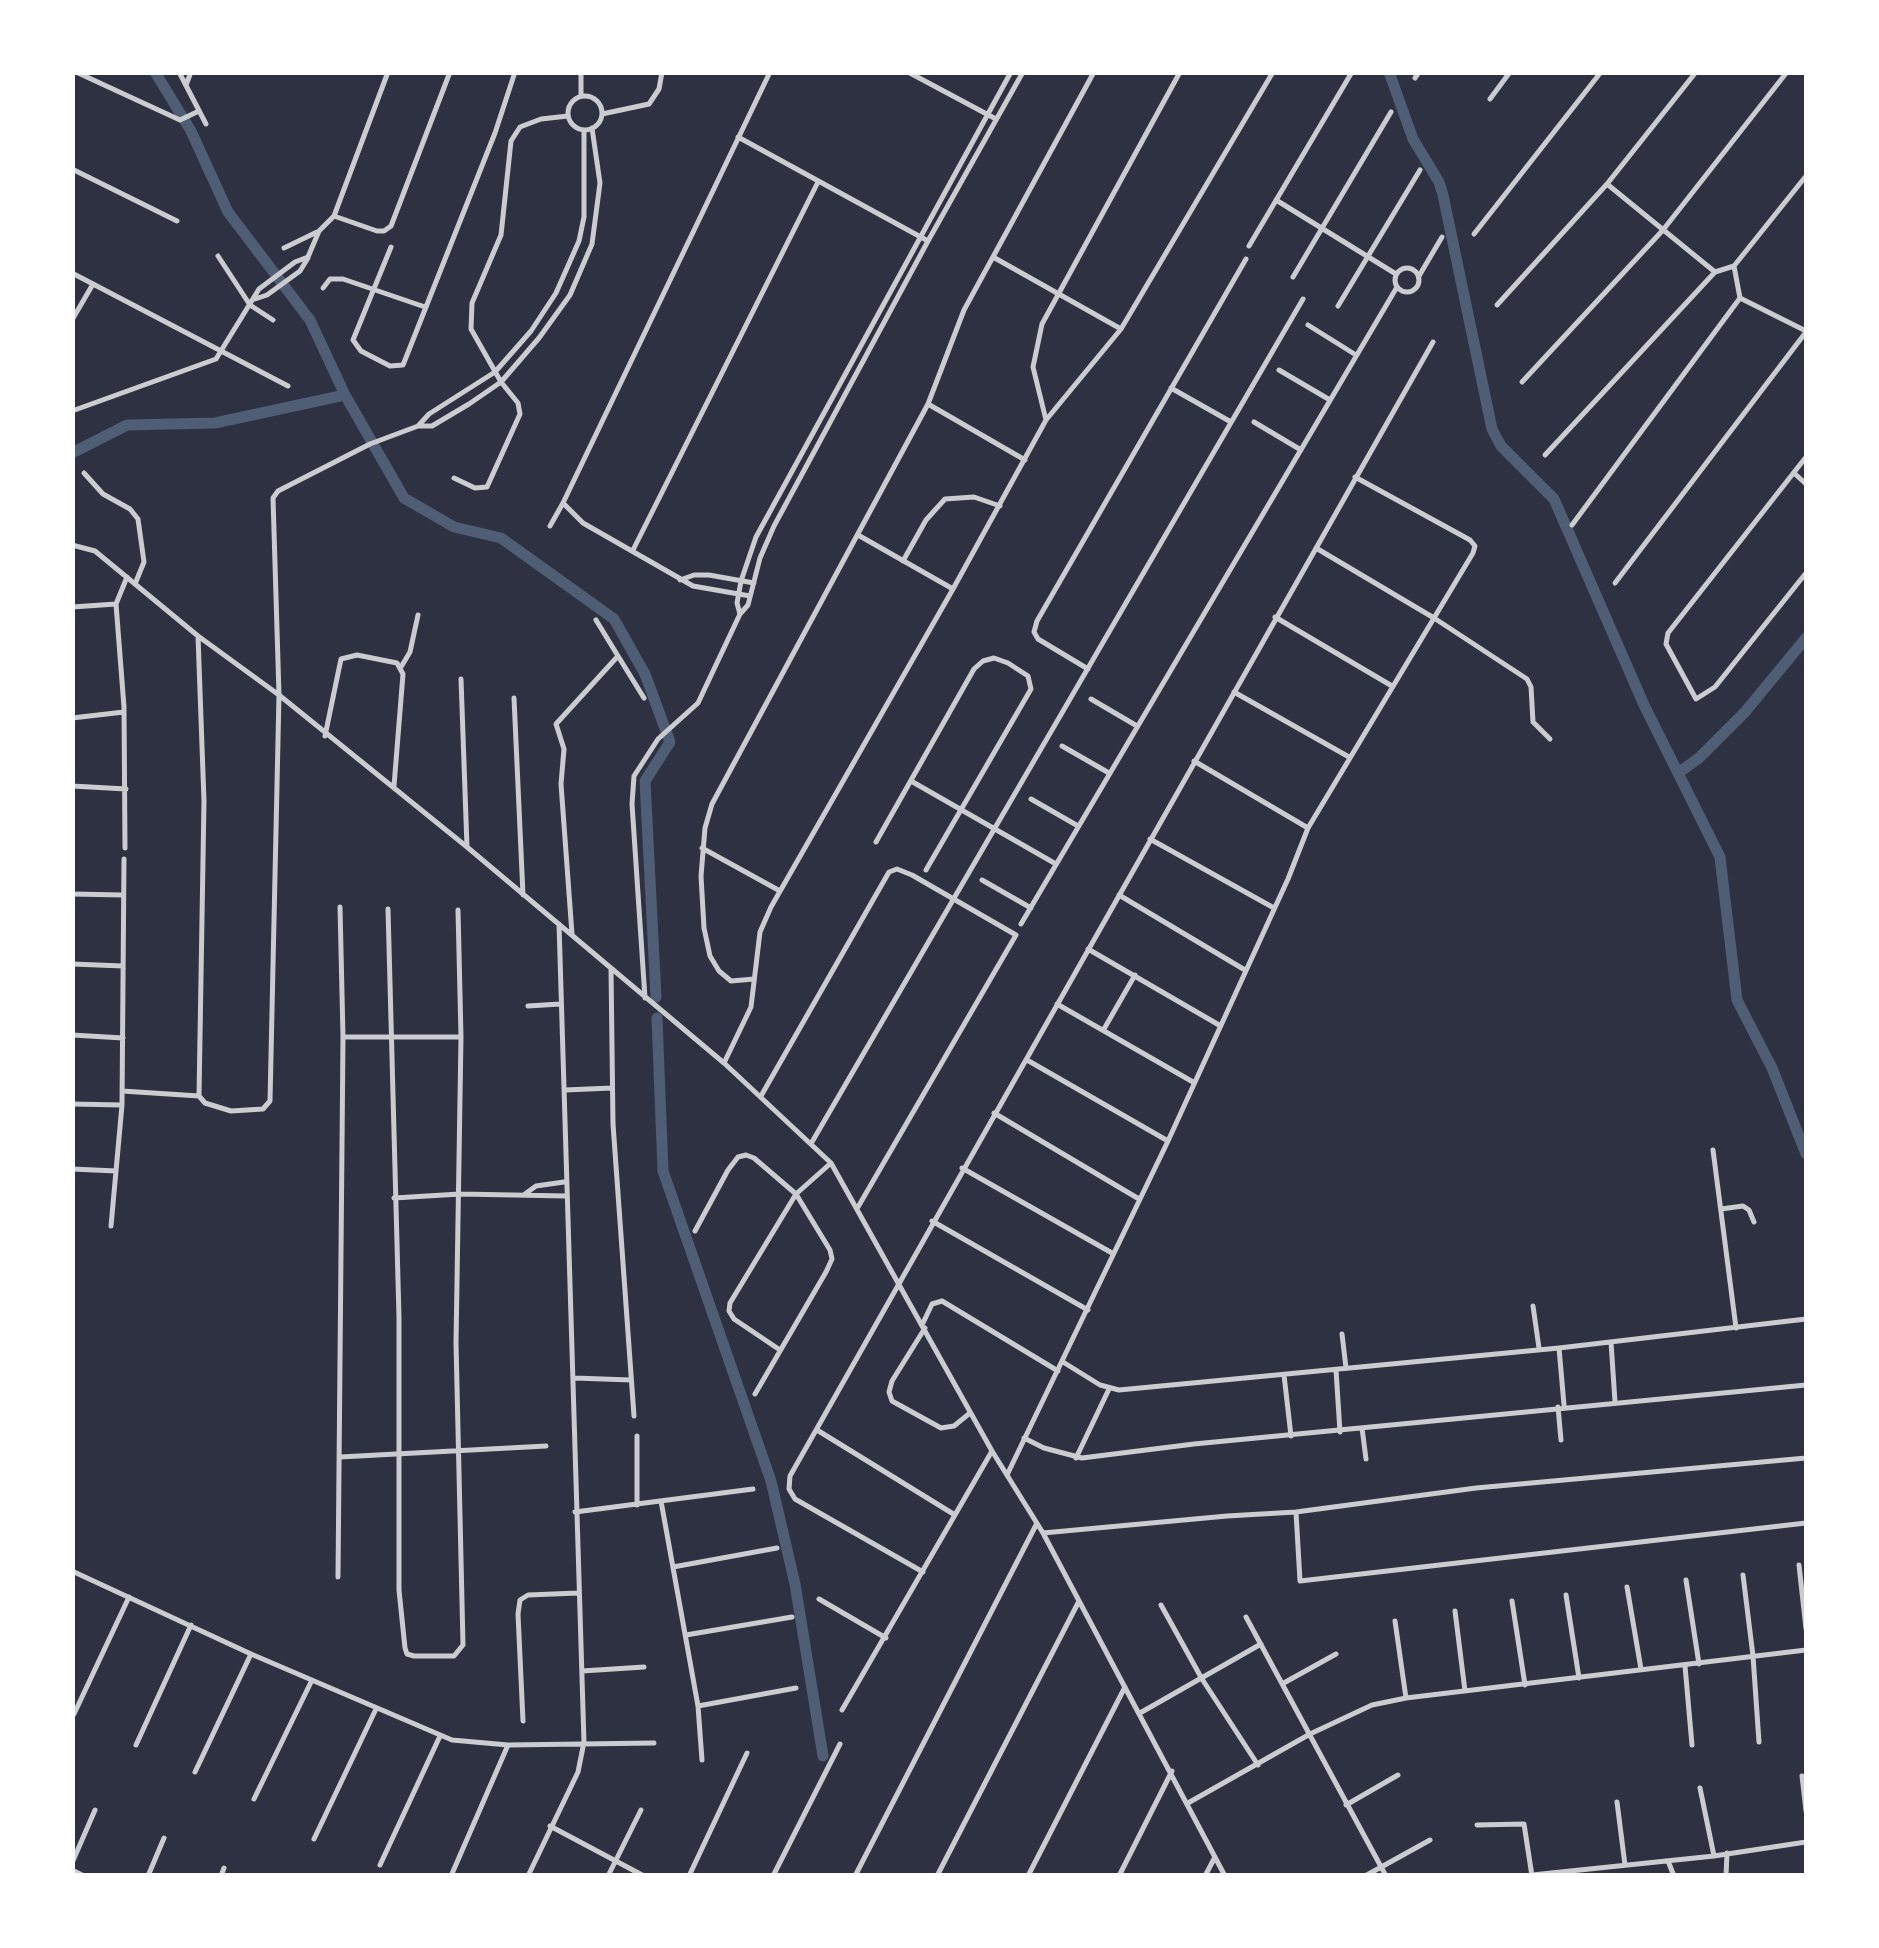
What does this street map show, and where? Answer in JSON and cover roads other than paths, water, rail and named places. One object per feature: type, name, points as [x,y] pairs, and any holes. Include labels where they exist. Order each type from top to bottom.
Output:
[{"type":"street","points":[[76,72],[180,120],[195,112]]},
{"type":"street","points":[[179,72],[195,112],[206,124]]},
{"type":"street","points":[[186,85],[191,72]]},
{"type":"street","points":[[284,248],[319,230],[334,216],[388,72]]},
{"type":"street","points":[[334,216],[377,231],[391,226],[450,72]]},
{"type":"street","points":[[391,246],[353,340],[361,351],[390,366],[403,365],[516,72]]},
{"type":"street","points":[[581,72],[580,96],[570,104],[568,116],[577,128],[584,130],[592,128],[602,114],[649,104],[660,89],[662,72]]},
{"type":"street","points":[[550,526],[770,72]]},
{"type":"street","points":[[740,614],[739,594],[749,553],[764,522],[1011,72]]},
{"type":"street","points":[[645,998],[634,776],[658,738],[698,703],[748,604],[774,526],[1024,72]]},
{"type":"street","points":[[754,979],[732,981],[719,971],[710,956],[704,928],[702,848],[712,804],[928,404],[953,335],[1094,72]]},
{"type":"street","points":[[1046,420],[1033,367],[1042,324],[1180,72]]},
{"type":"street","points":[[724,1063],[745,1024],[760,932],[780,891],[1046,420],[1121,329],[1273,72]]},
{"type":"street","points":[[1249,246],[1352,72]]},
{"type":"street","points":[[1490,99],[1510,72]]},
{"type":"street","points":[[1474,234],[1601,72]]},
{"type":"street","points":[[1496,304],[1606,184],[1696,72]]},
{"type":"street","points":[[1522,382],[1663,230],[1787,72]]},
{"type":"street","points":[[912,73],[996,119]]},
{"type":"street","points":[[580,96],[596,100],[602,114]]},
{"type":"street","points":[[1292,276],[1392,112]]},
{"type":"street","points":[[454,478],[475,488],[487,486],[520,414],[518,403],[471,330],[472,303],[501,235],[510,141],[520,127],[568,116]]},
{"type":"street","points":[[198,636],[204,801],[200,1096],[205,1103],[231,1110],[263,1109],[270,1101],[279,695],[273,498],[278,491],[370,444],[418,426],[432,426],[501,382],[560,312],[581,272],[593,236],[600,183],[592,128]]},
{"type":"street","points":[[418,426],[429,414],[495,372],[550,304],[568,272],[580,234],[586,190],[584,130]]},
{"type":"street","points":[[738,137],[928,241]]},
{"type":"street","points":[[72,169],[177,220]]},
{"type":"street","points":[[1338,306],[1420,170]]},
{"type":"street","points":[[1545,455],[1714,272],[1734,266],[1806,176]]},
{"type":"street","points":[[633,551],[818,182]]},
{"type":"street","points":[[1606,184],[1714,272]]},
{"type":"street","points":[[1021,924],[1398,287],[1396,274],[1276,200]]},
{"type":"street","points":[[251,302],[300,271],[319,230]]},
{"type":"street","points":[[580,234],[593,236]]},
{"type":"street","points":[[1398,287],[1404,292],[1418,284],[1442,237]]},
{"type":"street","points":[[218,256],[251,302],[273,320]]},
{"type":"street","points":[[72,411],[216,360],[259,289],[308,257]]},
{"type":"street","points":[[993,257],[1121,329]]},
{"type":"street","points":[[1088,669],[1038,639],[1034,632],[1037,620],[1246,259]]},
{"type":"street","points":[[1572,526],[1740,298],[1734,266]]},
{"type":"street","points":[[1396,274],[1408,268],[1419,276]]},
{"type":"street","points":[[72,273],[288,386]]},
{"type":"street","points":[[323,288],[330,280],[342,279],[425,307]]},
{"type":"street","points":[[72,320],[93,284]]},
{"type":"street","points":[[1615,582],[1806,331],[1740,298]]},
{"type":"street","points":[[812,1142],[1303,299]]},
{"type":"street","points":[[550,304],[560,312]]},
{"type":"street","points":[[1308,325],[1357,355]]},
{"type":"street","points":[[923,1572],[795,1499],[789,1489],[790,1476],[1433,342]]},
{"type":"street","points":[[1279,370],[1330,400]]},
{"type":"street","points":[[1171,388],[1231,422]]},
{"type":"street","points":[[928,404],[1025,460]]},
{"type":"street","points":[[1254,422],[1301,450]]},
{"type":"street","points":[[1806,457],[1668,634],[1666,644],[1696,699],[1715,686],[1806,573]]},
{"type":"street","points":[[84,473],[103,494],[135,514],[144,562],[135,584]]},
{"type":"street","points":[[1794,474],[1806,484]]},
{"type":"street","points":[[1007,1475],[1168,1140],[1308,828],[1475,546],[1356,477]]},
{"type":"street","points":[[902,561],[935,507],[945,498],[974,497],[1000,506]]},
{"type":"street","points":[[563,503],[582,524],[680,580],[750,596]]},
{"type":"street","points":[[858,535],[953,590]]},
{"type":"street","points":[[72,545],[95,551],[394,788],[724,1063],[831,1162],[992,1451],[1043,1533],[1226,1876]]},
{"type":"street","points":[[1314,547],[1434,618],[1526,680],[1531,687],[1533,722],[1550,739]]},
{"type":"street","points":[[680,580],[710,574],[754,583]]},
{"type":"street","points":[[125,848],[124,712],[116,604],[127,577]]},
{"type":"street","points":[[72,607],[116,604]]},
{"type":"street","points":[[394,788],[401,667],[410,652],[418,616]]},
{"type":"street","points":[[1275,617],[1392,686]]},
{"type":"street","points":[[596,620],[644,698]]},
{"type":"street","points":[[325,736],[341,658],[356,655],[401,667]]},
{"type":"street","points":[[572,937],[561,784],[564,749],[556,724],[618,656]]},
{"type":"street","points":[[876,842],[974,670],[994,658],[1008,663],[1028,676],[1031,690],[926,870]]},
{"type":"street","points":[[462,678],[466,847]]},
{"type":"street","points":[[1234,692],[1349,757]]},
{"type":"street","points":[[514,698],[523,895]]},
{"type":"street","points":[[1090,698],[1137,726]]},
{"type":"street","points":[[72,718],[124,712]]},
{"type":"street","points":[[1062,746],[1109,773]]},
{"type":"street","points":[[1194,761],[1308,828]]},
{"type":"street","points":[[911,780],[1056,864]]},
{"type":"street","points":[[72,786],[126,789]]},
{"type":"street","points":[[1031,799],[1078,826]]},
{"type":"street","points":[[1150,838],[1274,908]]},
{"type":"street","points":[[702,848],[780,891]]},
{"type":"street","points":[[111,1226],[122,1105],[124,859]]},
{"type":"street","points":[[761,1096],[889,872],[903,870],[1016,935],[858,1206]]},
{"type":"street","points":[[982,880],[1031,908]]},
{"type":"street","points":[[72,894],[122,895]]},
{"type":"street","points":[[1119,895],[1245,970]]},
{"type":"street","points":[[338,1577],[343,1037],[340,907]]},
{"type":"street","points":[[388,908],[400,1454],[399,1590],[406,1651],[414,1656],[454,1656],[463,1645],[456,1343],[462,1037],[458,910]]},
{"type":"street","points":[[528,1876],[578,1772],[584,1742],[558,924]]},
{"type":"street","points":[[1087,948],[1219,1025]]},
{"type":"street","points":[[72,964],[122,966]]},
{"type":"street","points":[[611,969],[612,1088],[634,1416]]},
{"type":"street","points":[[1104,1030],[1135,975]]},
{"type":"street","points":[[528,1006],[561,1004]]},
{"type":"street","points":[[1056,1004],[1192,1082]]},
{"type":"street","points":[[72,1035],[123,1038]]},
{"type":"street","points":[[343,1037],[462,1037]]},
{"type":"street","points":[[1026,1060],[1168,1140]]},
{"type":"street","points":[[566,1090],[612,1088]]},
{"type":"street","points":[[122,1092],[200,1096]]},
{"type":"street","points":[[72,1104],[122,1105]]},
{"type":"street","points":[[994,1113],[1139,1199]]},
{"type":"street","points":[[1714,1150],[1736,1328]]},
{"type":"street","points":[[696,1231],[738,1157],[754,1158],[796,1194],[830,1250],[832,1259],[756,1394]]},
{"type":"street","points":[[781,1350],[729,1312],[735,1292],[796,1194],[831,1162]]},
{"type":"street","points":[[962,1168],[1112,1253]]},
{"type":"street","points":[[72,1170],[116,1171]]},
{"type":"street","points":[[524,1194],[536,1186],[565,1182]]},
{"type":"street","points":[[394,1198],[460,1194],[566,1196]]},
{"type":"street","points":[[1721,1209],[1743,1206],[1754,1222]]},
{"type":"street","points":[[932,1221],[1088,1310]]},
{"type":"street","points":[[970,1412],[954,1426],[941,1428],[892,1401],[892,1382],[932,1304],[942,1301],[1058,1371]]},
{"type":"street","points":[[1533,1306],[1539,1348]]},
{"type":"street","points":[[1063,1362],[1109,1389],[1559,1348],[1806,1320]]},
{"type":"street","points":[[1342,1334],[1346,1368]]},
{"type":"street","points":[[1610,1342],[1614,1402]]},
{"type":"street","points":[[1559,1348],[1562,1440]]},
{"type":"street","points":[[1336,1369],[1340,1432]]},
{"type":"street","points":[[1284,1374],[1291,1437]]},
{"type":"street","points":[[573,1378],[631,1380]]},
{"type":"street","points":[[1024,1438],[1076,1458],[1806,1384]]},
{"type":"street","points":[[1076,1458],[1109,1389]]},
{"type":"street","points":[[1362,1428],[1366,1459]]},
{"type":"street","points":[[817,1430],[955,1515]]},
{"type":"street","points":[[637,1436],[637,1506]]},
{"type":"street","points":[[340,1457],[546,1446]]},
{"type":"street","points":[[842,1710],[992,1451]]},
{"type":"street","points":[[1043,1533],[1296,1512],[1476,1488],[1806,1458]]},
{"type":"street","points":[[575,1512],[753,1489]]},
{"type":"street","points":[[661,1502],[698,1706],[702,1760]]},
{"type":"street","points":[[1296,1512],[1300,1580],[1806,1524]]},
{"type":"street","points":[[855,1876],[1036,1524]]},
{"type":"street","points":[[673,1568],[777,1548]]},
{"type":"street","points":[[1799,1565],[1806,1629]]},
{"type":"street","points":[[72,1571],[440,1736],[508,1746],[654,1743]]},
{"type":"street","points":[[1743,1575],[1754,1656],[1759,1742]]},
{"type":"street","points":[[1686,1580],[1699,1664]]},
{"type":"street","points":[[1628,1587],[1642,1669]]},
{"type":"street","points":[[523,1721],[520,1600],[528,1595],[578,1593]]},
{"type":"street","points":[[1566,1595],[1579,1678]]},
{"type":"street","points":[[74,1714],[129,1597]]},
{"type":"street","points":[[819,1599],[886,1638]]},
{"type":"street","points":[[1512,1601],[1525,1685]]},
{"type":"street","points":[[937,1876],[1078,1603]]},
{"type":"street","points":[[1162,1606],[1202,1679],[1258,1765]]},
{"type":"street","points":[[1455,1611],[1465,1690]]},
{"type":"street","points":[[685,1635],[792,1617]]},
{"type":"street","points":[[1246,1617],[1386,1876]]},
{"type":"street","points":[[1395,1621],[1406,1698]]},
{"type":"street","points":[[136,1745],[191,1625]]},
{"type":"street","points":[[1140,1713],[1260,1644]]},
{"type":"street","points":[[1187,1803],[1361,1708],[1465,1690],[1806,1650]]},
{"type":"street","points":[[195,1772],[251,1654]]},
{"type":"street","points":[[1282,1684],[1336,1654]]},
{"type":"street","points":[[1685,1666],[1692,1745]]},
{"type":"street","points":[[581,1671],[644,1667]]},
{"type":"street","points":[[254,1799],[312,1680]]},
{"type":"street","points":[[1028,1876],[1125,1687]]},
{"type":"street","points":[[698,1706],[796,1688]]},
{"type":"street","points":[[314,1839],[376,1709]]},
{"type":"street","points":[[380,1866],[440,1736]]},
{"type":"street","points":[[773,1876],[840,1744]]},
{"type":"street","points":[[451,1876],[508,1746]]},
{"type":"street","points":[[690,1876],[747,1753]]},
{"type":"street","points":[[1119,1876],[1172,1771]]},
{"type":"street","points":[[1346,1805],[1398,1776]]},
{"type":"street","points":[[1802,1776],[1806,1810]]},
{"type":"street","points":[[1700,1788],[1714,1856]]},
{"type":"street","points":[[1617,1802],[1625,1865]]},
{"type":"street","points":[[84,1876],[72,1866],[96,1810]]},
{"type":"street","points":[[608,1876],[642,1810]]},
{"type":"street","points":[[1477,1825],[1524,1824],[1532,1875],[1806,1842]]},
{"type":"street","points":[[550,1826],[644,1876]]},
{"type":"street","points":[[148,1876],[164,1838]]},
{"type":"street","points":[[1365,1876],[1430,1840]]},
{"type":"street","points":[[1726,1876],[1727,1853]]},
{"type":"street","points":[[1205,1876],[1216,1858]]},
{"type":"street","points":[[1668,1861],[1674,1876]]},
{"type":"street","points":[[221,1876],[224,1868]]},
{"type":"waterway","points":[[72,453],[127,425],[215,423],[345,395],[310,320],[228,212],[191,131],[155,72]]},
{"type":"waterway","points":[[1389,72],[1413,139],[1443,195],[1492,429],[1501,446],[1554,499],[1644,705],[1720,857],[1737,1000],[1772,1068],[1806,1154]]},
{"type":"waterway","points":[[345,395],[404,498],[454,527],[501,538],[614,619],[645,674],[670,742],[645,781],[656,997]]},
{"type":"waterway","points":[[1678,773],[1699,758],[1745,712],[1806,638]]},
{"type":"waterway","points":[[657,1018],[663,1171],[771,1481],[795,1584],[823,1756]]}]
